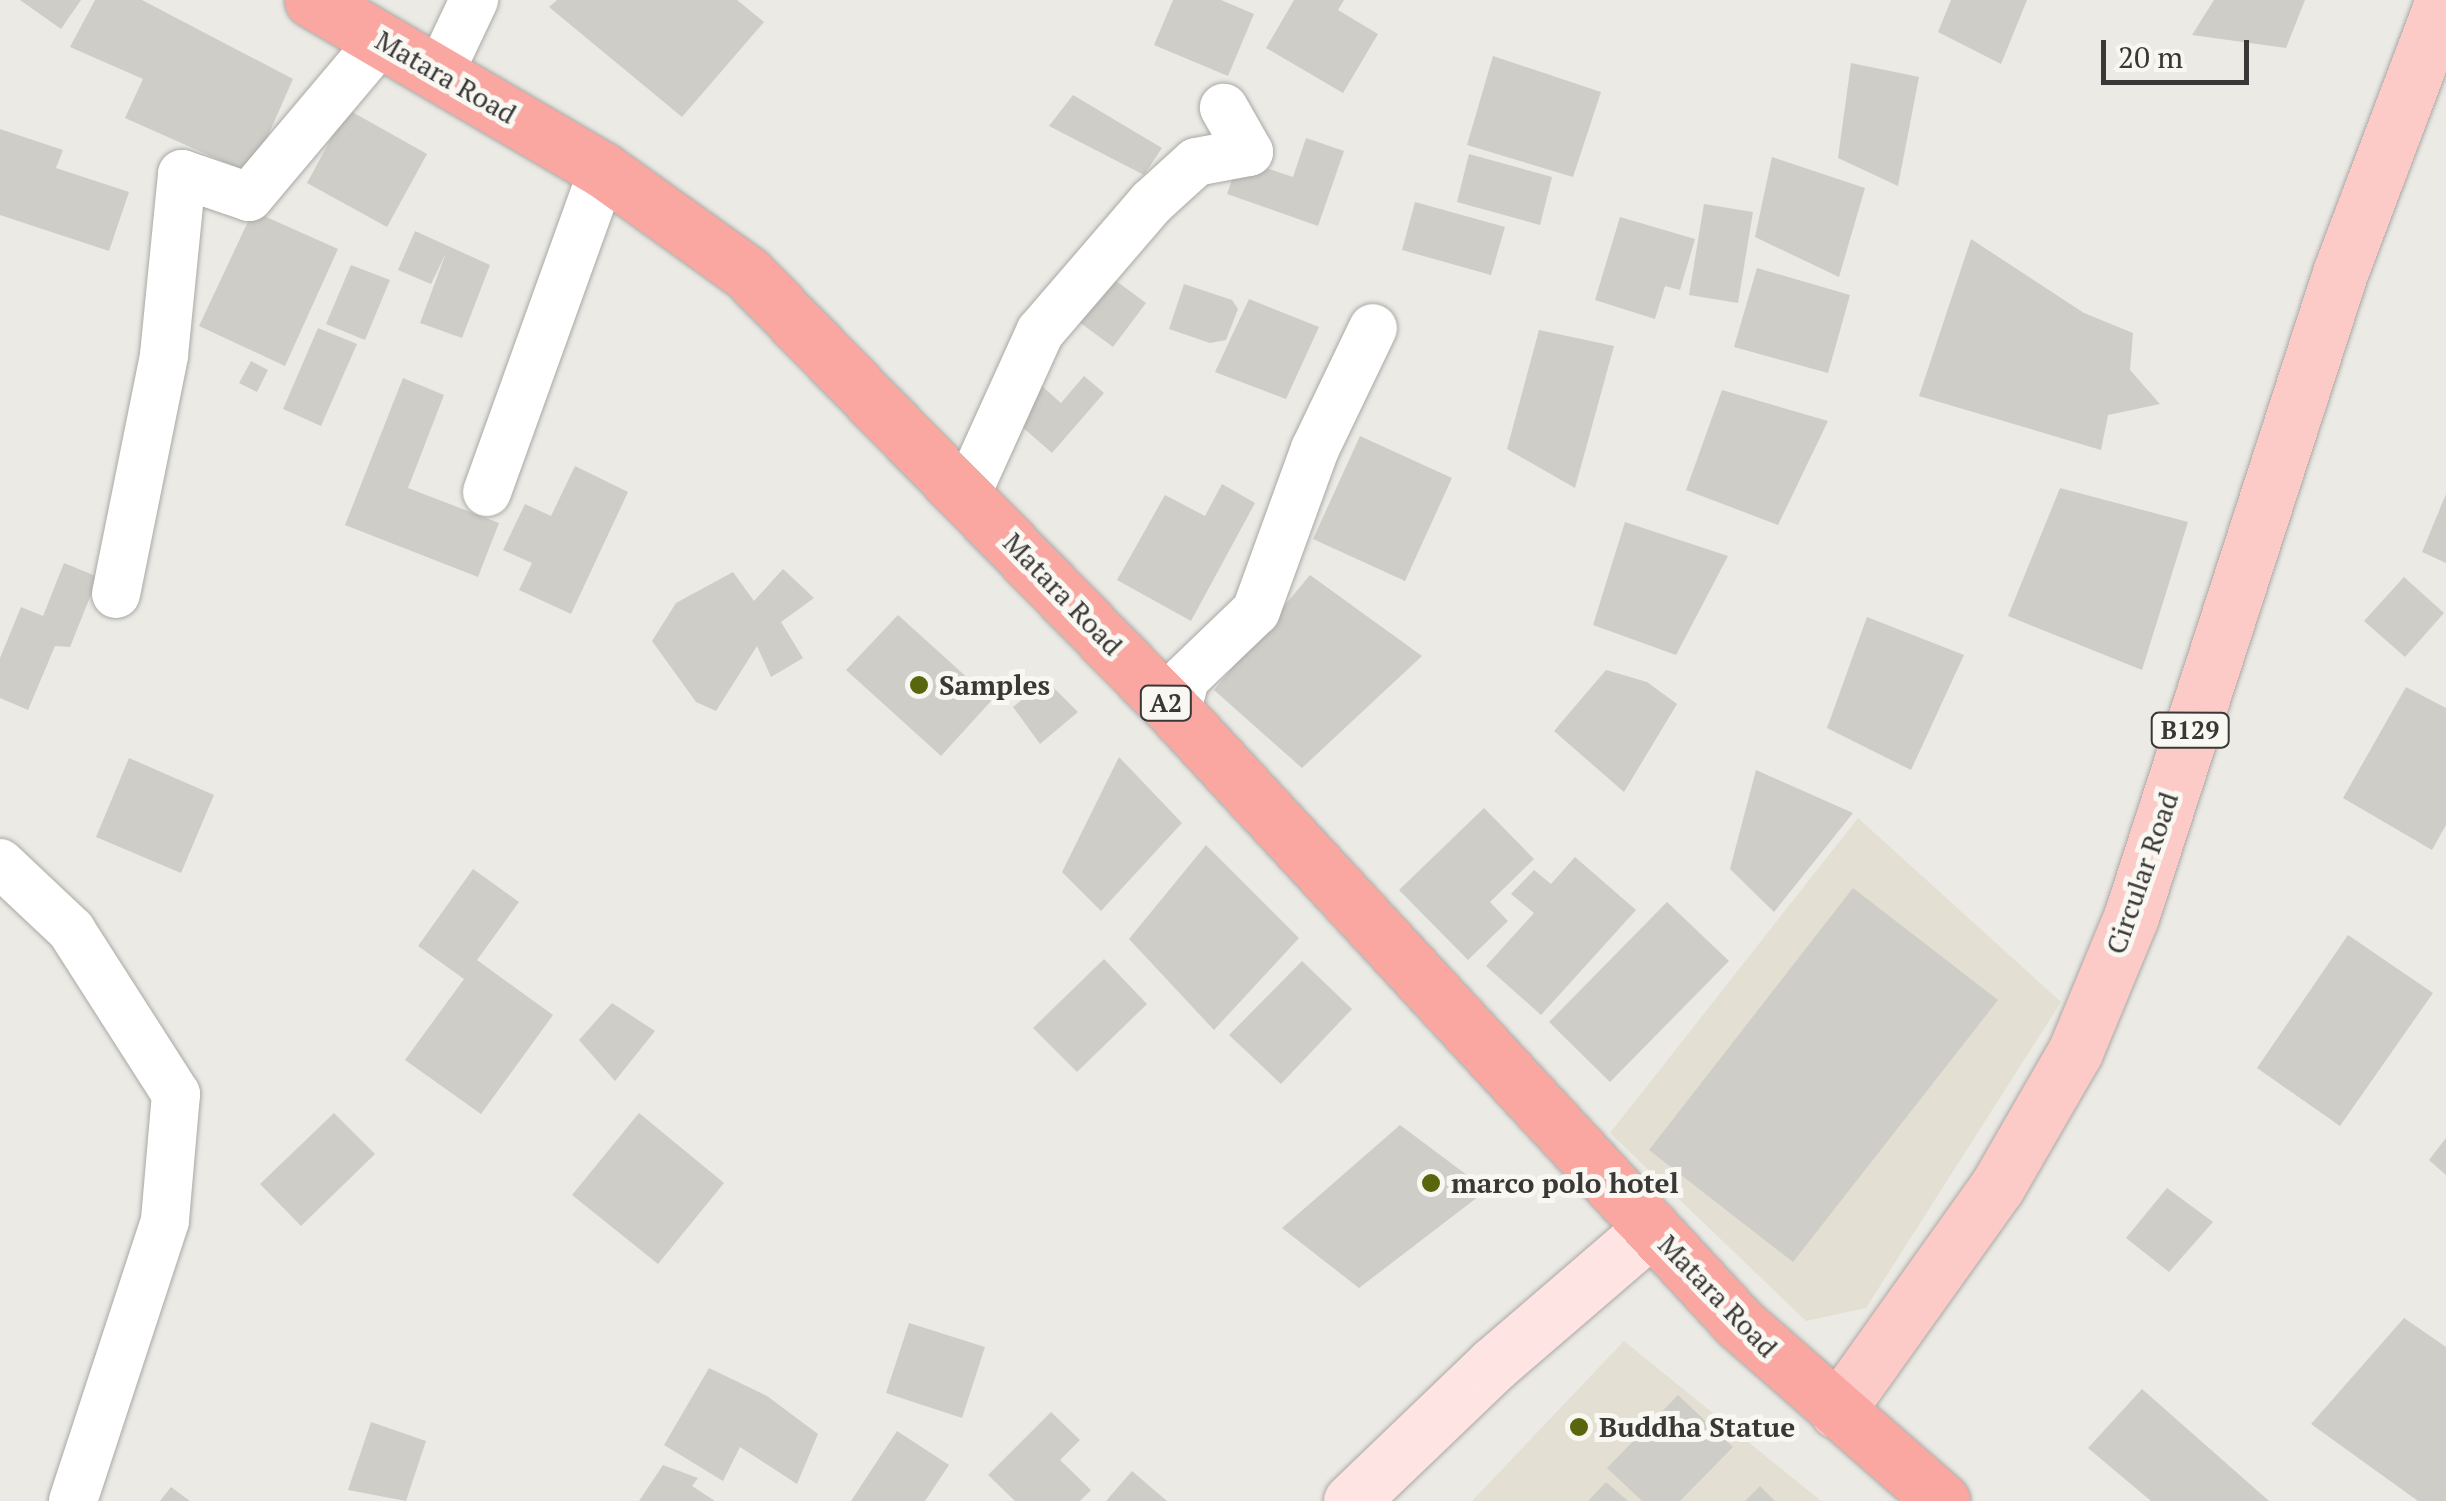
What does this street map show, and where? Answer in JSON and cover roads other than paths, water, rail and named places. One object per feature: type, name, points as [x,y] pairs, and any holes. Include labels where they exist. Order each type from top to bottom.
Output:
[{"type":"highway","name":"Matara Road","points":[[312,0],[603,170],[748,274],[966,493],[1176,713],[1740,1323],[1942,1501]]},
{"type":"main road","name":"Circular Road","points":[[1837,1411],[1998,1188],[2075,1052],[2131,917],[2340,273],[2443,0]]},
{"type":"street","points":[[440,72],[474,0]]},
{"type":"street","points":[[116,594],[164,355],[182,174],[249,197],[382,38]]},
{"type":"street","points":[[966,493],[1040,332],[1152,202],[1196,162],[1249,152],[1224,108]]},
{"type":"street","points":[[487,492],[603,170]]},
{"type":"street","points":[[1176,713],[1185,679],[1256,612],[1315,449],[1372,328]]},
{"type":"street","points":[[0,863],[71,930],[176,1094],[166,1221],[74,1501]]},
{"type":"street","points":[[1351,1501],[1494,1364],[1652,1228]]},
{"type":"place","name":"Samples","points":[[919,685]]},
{"type":"place","name":"marco polo hotel","points":[[1431,1183]]},
{"type":"place","name":"Buddha Statue","points":[[1579,1427]]}]
